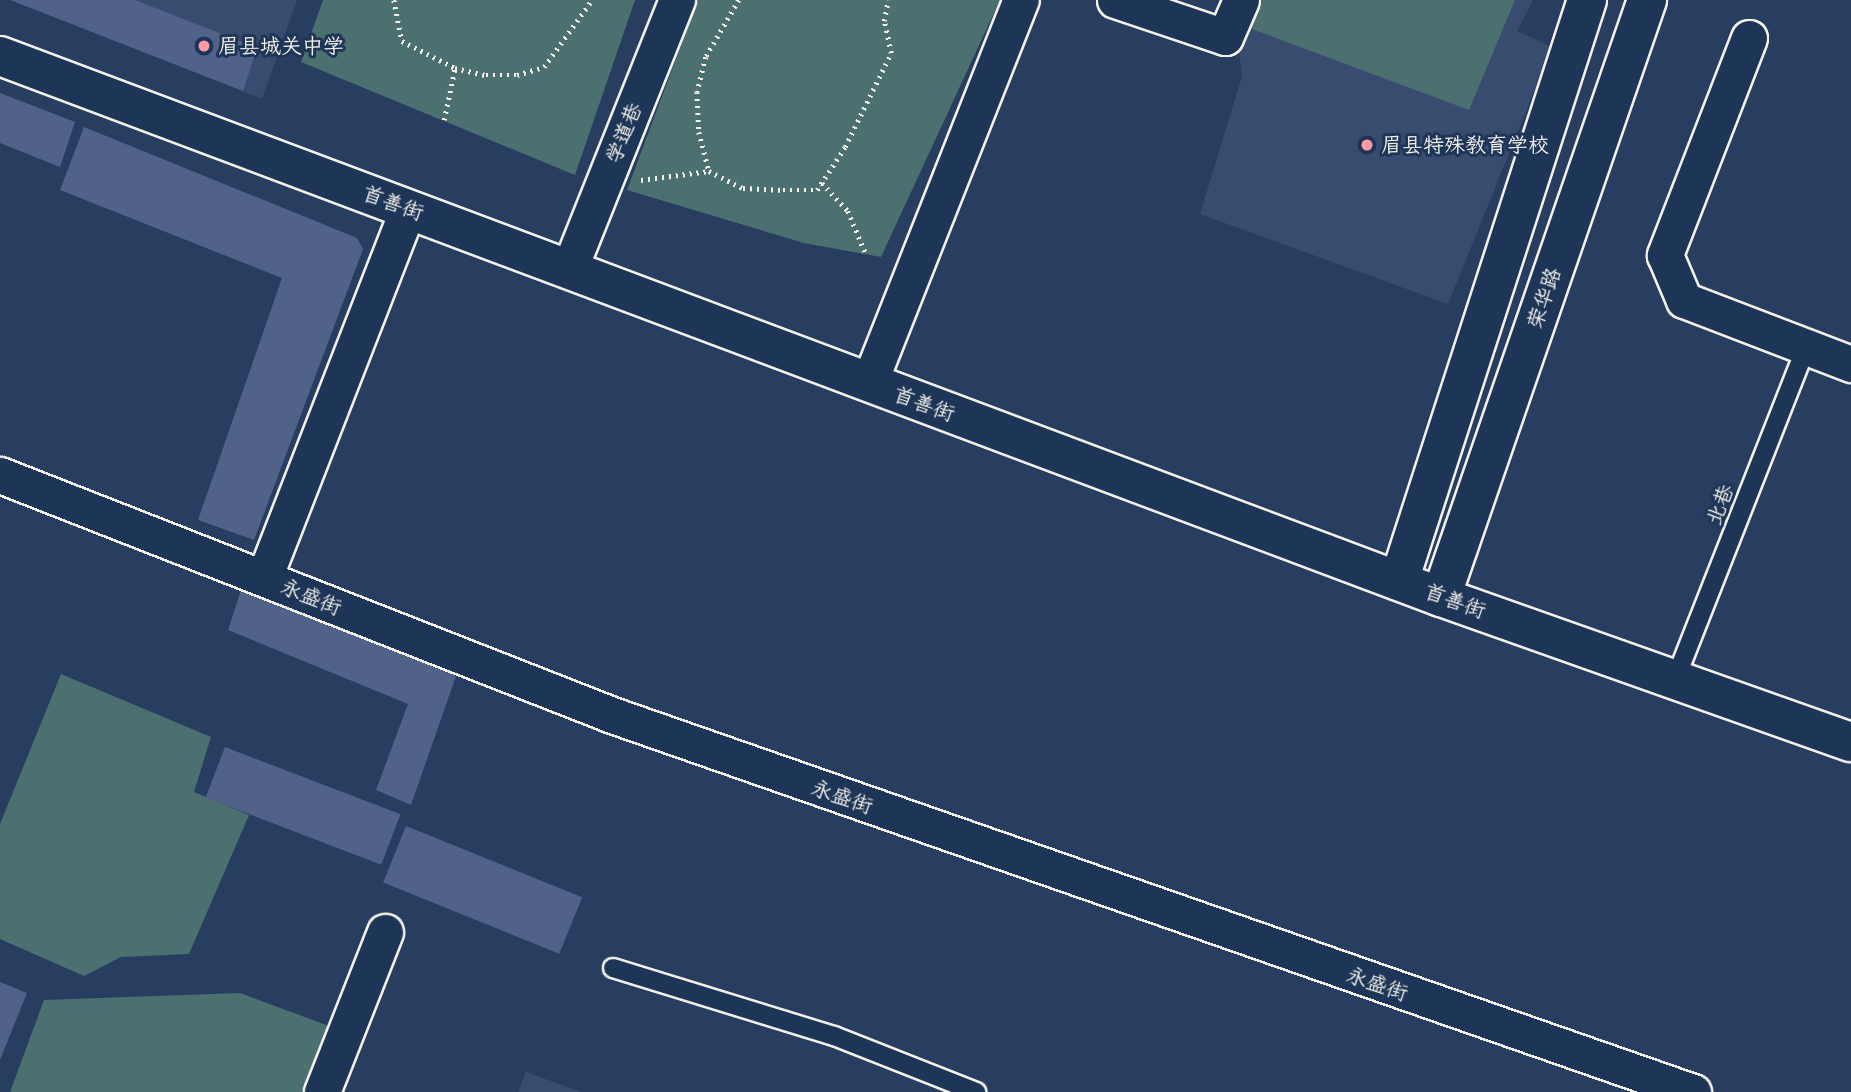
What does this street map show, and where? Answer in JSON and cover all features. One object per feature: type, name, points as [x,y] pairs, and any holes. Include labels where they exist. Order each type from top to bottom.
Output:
[{"type":"street","name":"学道巷","points":[[570,267],[677,0]]},
{"type":"street","points":[[869,383],[1021,0]]},
{"type":"street","points":[[1115,0],[1225,37],[1241,0]]},
{"type":"street","points":[[1399,580],[1587,0]]},
{"type":"street","name":"荣华路","points":[[1441,597],[1647,0]]},
{"type":"street","points":[[1749,38],[1665,255],[1684,300],[1851,364]]},
{"type":"street","name":"首善街","points":[[0,56],[570,267],[869,383],[1441,597],[1851,742]]},
{"type":"street","points":[[264,578],[408,209]]},
{"type":"street","name":"永盛街","points":[[0,475],[625,720],[1693,1092]]},
{"type":"street","points":[[323,1092],[385,932]]},
{"type":"lane","name":"北巷","points":[[1675,680],[1806,346]]},
{"type":"lane","points":[[613,968],[834,1036],[976,1092]]},
{"type":"path","points":[[394,0],[402,41],[455,68],[517,75],[544,67],[592,0]]},
{"type":"path","points":[[605,179],[709,171],[743,188],[817,190],[891,53],[884,21],[888,0]]},
{"type":"path","points":[[709,171],[699,132],[697,92],[706,57],[736,1]]},
{"type":"path","points":[[444,120],[455,68]]},
{"type":"path","points":[[822,183],[848,211],[866,254]]},
{"type":"shaded area","name":"眉县城关中学","points":[[13,0],[297,0],[262,99]]},
{"type":"shaded area","name":"眉县特殊教育学校","points":[[1255,0],[1533,0],[1517,31],[1552,47],[1448,304],[1200,214],[1242,76],[1238,44]]},
{"type":"shaded area","points":[[526,1072],[581,1092],[518,1092]]},
{"type":"green space","points":[[323,0],[635,0],[575,175],[301,62]]},
{"type":"green space","points":[[698,0],[1000,0],[881,257],[804,243],[627,190]]},
{"type":"green space","points":[[1255,0],[1515,0],[1469,110],[1244,26]]},
{"type":"green space","points":[[61,674],[211,737],[194,792],[249,815],[189,954],[121,957],[84,976],[0,939],[0,824]]},
{"type":"green space","points":[[240,993],[329,1026],[302,1092],[10,1092],[44,1000]]},
{"type":"building","name":"眉县城关中学","points":[[10,0],[135,0],[257,48],[243,91]]},
{"type":"building","points":[[0,93],[75,122],[60,167],[0,143]]},
{"type":"building","points":[[84,127],[357,238],[363,249],[254,540],[198,520],[282,278],[60,190]]},
{"type":"building","points":[[241,590],[456,676],[411,805],[376,790],[408,704],[228,630]]},
{"type":"building","points":[[225,747],[401,814],[381,865],[206,797]]},
{"type":"building","points":[[406,826],[582,897],[559,954],[383,883]]},
{"type":"building","points":[[0,982],[27,993],[0,1060]]},
{"type":"place","name":"眉县城关中学","points":[[204,46]]},
{"type":"place","name":"眉县特殊教育学校","points":[[1367,145]]}]
